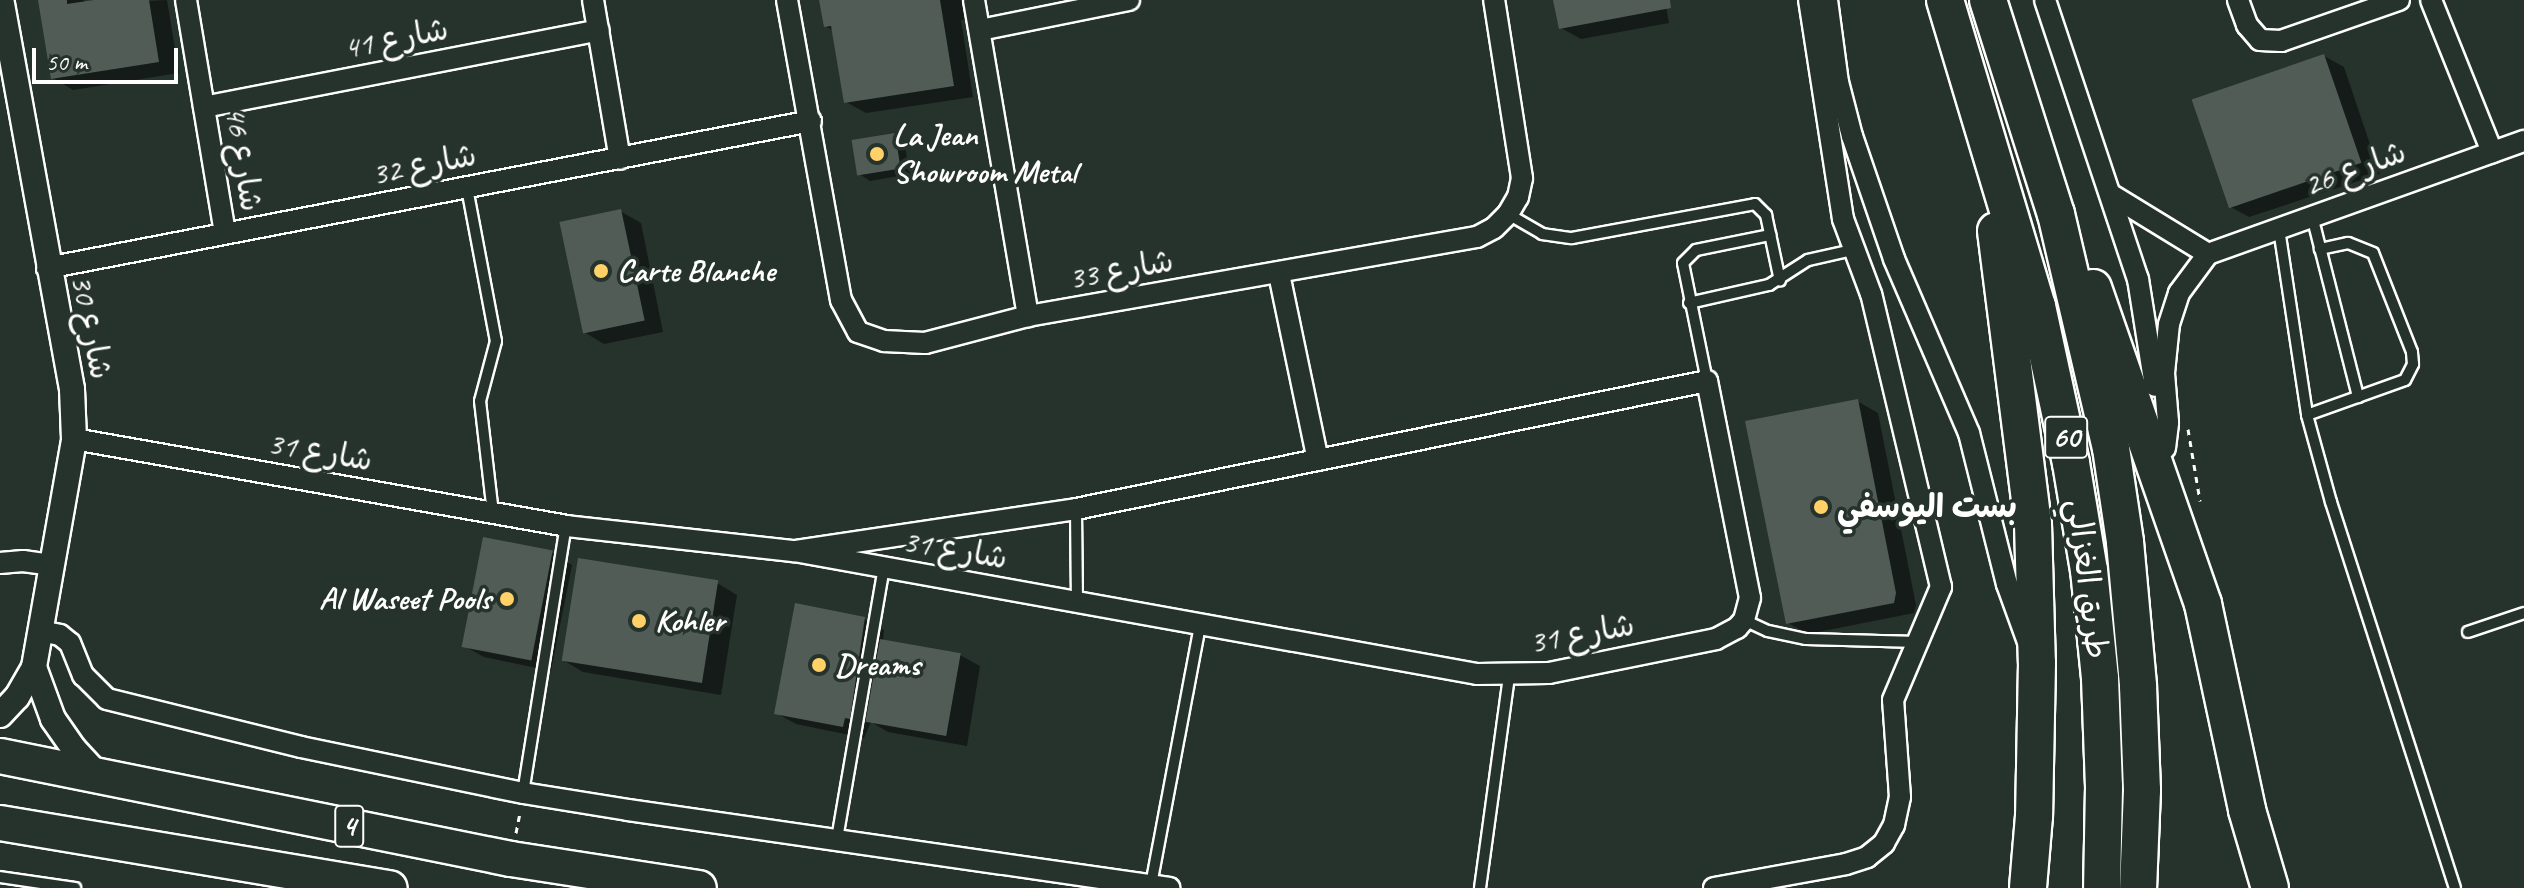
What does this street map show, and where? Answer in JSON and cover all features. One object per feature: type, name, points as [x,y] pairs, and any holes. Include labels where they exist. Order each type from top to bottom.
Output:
[{"type":"highway","name":"طريق الغزالي","points":[[1945,0],[2037,306],[2071,463],[2089,570],[2100,678],[2104,787],[2102,888]]},
{"type":"highway","name":"طريق الغزالي","points":[[1988,0],[2056,214],[2111,448],[2125,542],[2138,686],[2142,790],[2138,888]]},
{"type":"highway","points":[[1983,126],[2033,524],[2037,663],[2034,816],[2028,888]]},
{"type":"highway","points":[[2056,214],[2088,275],[2203,604],[2247,810],[2270,888]]},
{"type":"highway","points":[[2007,888],[2035,733]]},
{"type":"highway","name":"4","points":[[0,756],[511,859],[699,888]]},
{"type":"highway","points":[[2247,810],[2253,888]]},
{"type":"highway","name":"4","points":[[0,823],[390,888]]},
{"type":"street","name":"شارع 30","points":[[0,715],[17,697],[34,667],[74,439],[72,389],[47,268],[1,0]]},
{"type":"street","name":"شارع 46","points":[[186,0],[225,233]]},
{"type":"street","points":[[593,0],[620,159]]},
{"type":"street","name":"شارع 33","points":[[787,0],[841,300],[858,332],[884,341],[925,343],[1028,316],[1477,237],[1494,228],[1508,214]]},
{"type":"street","points":[[974,0],[1028,316]]},
{"type":"street","points":[[980,30],[1129,0]]},
{"type":"street","points":[[1494,0],[1522,178],[1518,197],[1508,214]]},
{"type":"street","points":[[1714,888],[1846,864],[1867,857],[1884,843],[1894,825],[1900,797],[1893,700],[1940,593],[1941,574],[1871,294],[1852,250],[1843,219],[1809,0]]},
{"type":"street","points":[[1827,0],[1838,82],[1856,149],[1894,259],[1969,433],[2007,584],[2037,663]]},
{"type":"street","points":[[2045,0],[2138,279],[2165,448],[2168,501]]},
{"type":"street","points":[[2238,0],[2247,25],[2260,40],[2281,41],[2399,0]]},
{"type":"street","points":[[2431,0],[2492,152]]},
{"type":"street","name":"شارع 41","points":[[204,107],[599,30]]},
{"type":"street","name":"32 شارع","points":[[47,268],[811,121]]},
{"type":"street","name":"شارع 26","points":[[2208,254],[2524,141]]},
{"type":"street","points":[[2110,194],[2151,222],[2208,254],[2179,293],[2169,324],[2164,373],[2168,422],[2165,448]]},
{"type":"street","points":[[1279,274],[1318,460]]},
{"type":"street","points":[[1707,381],[1749,587],[1744,620]]},
{"type":"street","name":"شارع 31","points":[[794,551],[1076,509],[1707,381]]},
{"type":"street","name":"شارع 31","points":[[74,439],[566,526],[794,551],[1456,671],[1509,676],[1549,673],[1716,639],[1730,633],[1744,620]]},
{"type":"street","points":[[0,563],[23,561],[53,565]]},
{"type":"street","points":[[40,631],[60,635],[70,643],[89,685],[117,703],[342,756],[523,793],[1160,887]]},
{"type":"street","name":"شارع 30","points":[[34,667],[53,719],[74,749],[99,776]]},
{"type":"lane","points":[[467,188],[496,341],[480,401],[493,513]]},
{"type":"lane","points":[[1508,214],[1542,234],[1572,238],[1755,204],[1763,210],[1780,281]]},
{"type":"lane","points":[[2312,216],[2358,397]]},
{"type":"lane","points":[[2279,229],[2307,415],[2331,502],[2455,888]]},
{"type":"lane","points":[[1707,381],[1683,269],[1690,252],[1770,235]]},
{"type":"lane","points":[[2307,415],[2405,380],[2413,364],[2412,352],[2373,253],[2348,243],[2320,249]]},
{"type":"lane","points":[[1689,303],[1780,281],[1808,260],[1852,250]]},
{"type":"lane","points":[[1076,509],[1077,602]]},
{"type":"lane","points":[[523,793],[566,526]]},
{"type":"lane","points":[[837,839],[884,568]]},
{"type":"lane","points":[[2468,632],[2524,613]]},
{"type":"lane","points":[[1744,620],[1768,631],[1806,639],[1918,642]]},
{"type":"lane","points":[[1160,887],[1200,625]]},
{"type":"lane","points":[[1480,888],[1509,676]]},
{"type":"lane","points":[[0,877],[75,888]]},
{"type":"path","points":[[511,859],[523,793]]},
{"type":"building","points":[[38,0],[67,0],[67,4],[94,0],[149,0],[159,62],[51,79]]},
{"type":"building","points":[[819,0],[940,0],[954,86],[844,103],[831,26],[824,27]]},
{"type":"building","points":[[1553,0],[1670,0],[1671,8],[1559,29]]},
{"type":"building","points":[[2324,54],[2361,163],[2229,208],[2192,100]]},
{"type":"building","name":"La Jean Showroom Metal","points":[[895,133],[901,169],[857,175],[852,140]]},
{"type":"building","name":"Carte Blanche","points":[[621,209],[645,321],[583,334],[559,222]]},
{"type":"building","name":"بست اليوسفي","points":[[1858,399],[1896,593],[1894,603],[1786,624],[1745,421]]},
{"type":"building","name":"Al Waseet Pools","points":[[483,537],[553,551],[531,660],[462,647]]},
{"type":"building","name":"Kohler","points":[[578,558],[718,580],[702,683],[562,661]]},
{"type":"building","name":"Dreams","points":[[795,603],[865,617],[850,719],[845,718],[843,727],[774,714]]},
{"type":"building","points":[[880,639],[961,653],[946,736],[865,722]]},
{"type":"place","name":"La Jean Showroom Metal","points":[[877,154]]},
{"type":"place","name":"Carte Blanche","points":[[601,271]]},
{"type":"place","name":"بست اليوسفي","points":[[1821,507]]},
{"type":"place","name":"Al Waseet Pools","points":[[507,599]]},
{"type":"place","name":"Kohler","points":[[639,621]]},
{"type":"place","name":"Dreams","points":[[819,665]]}]
